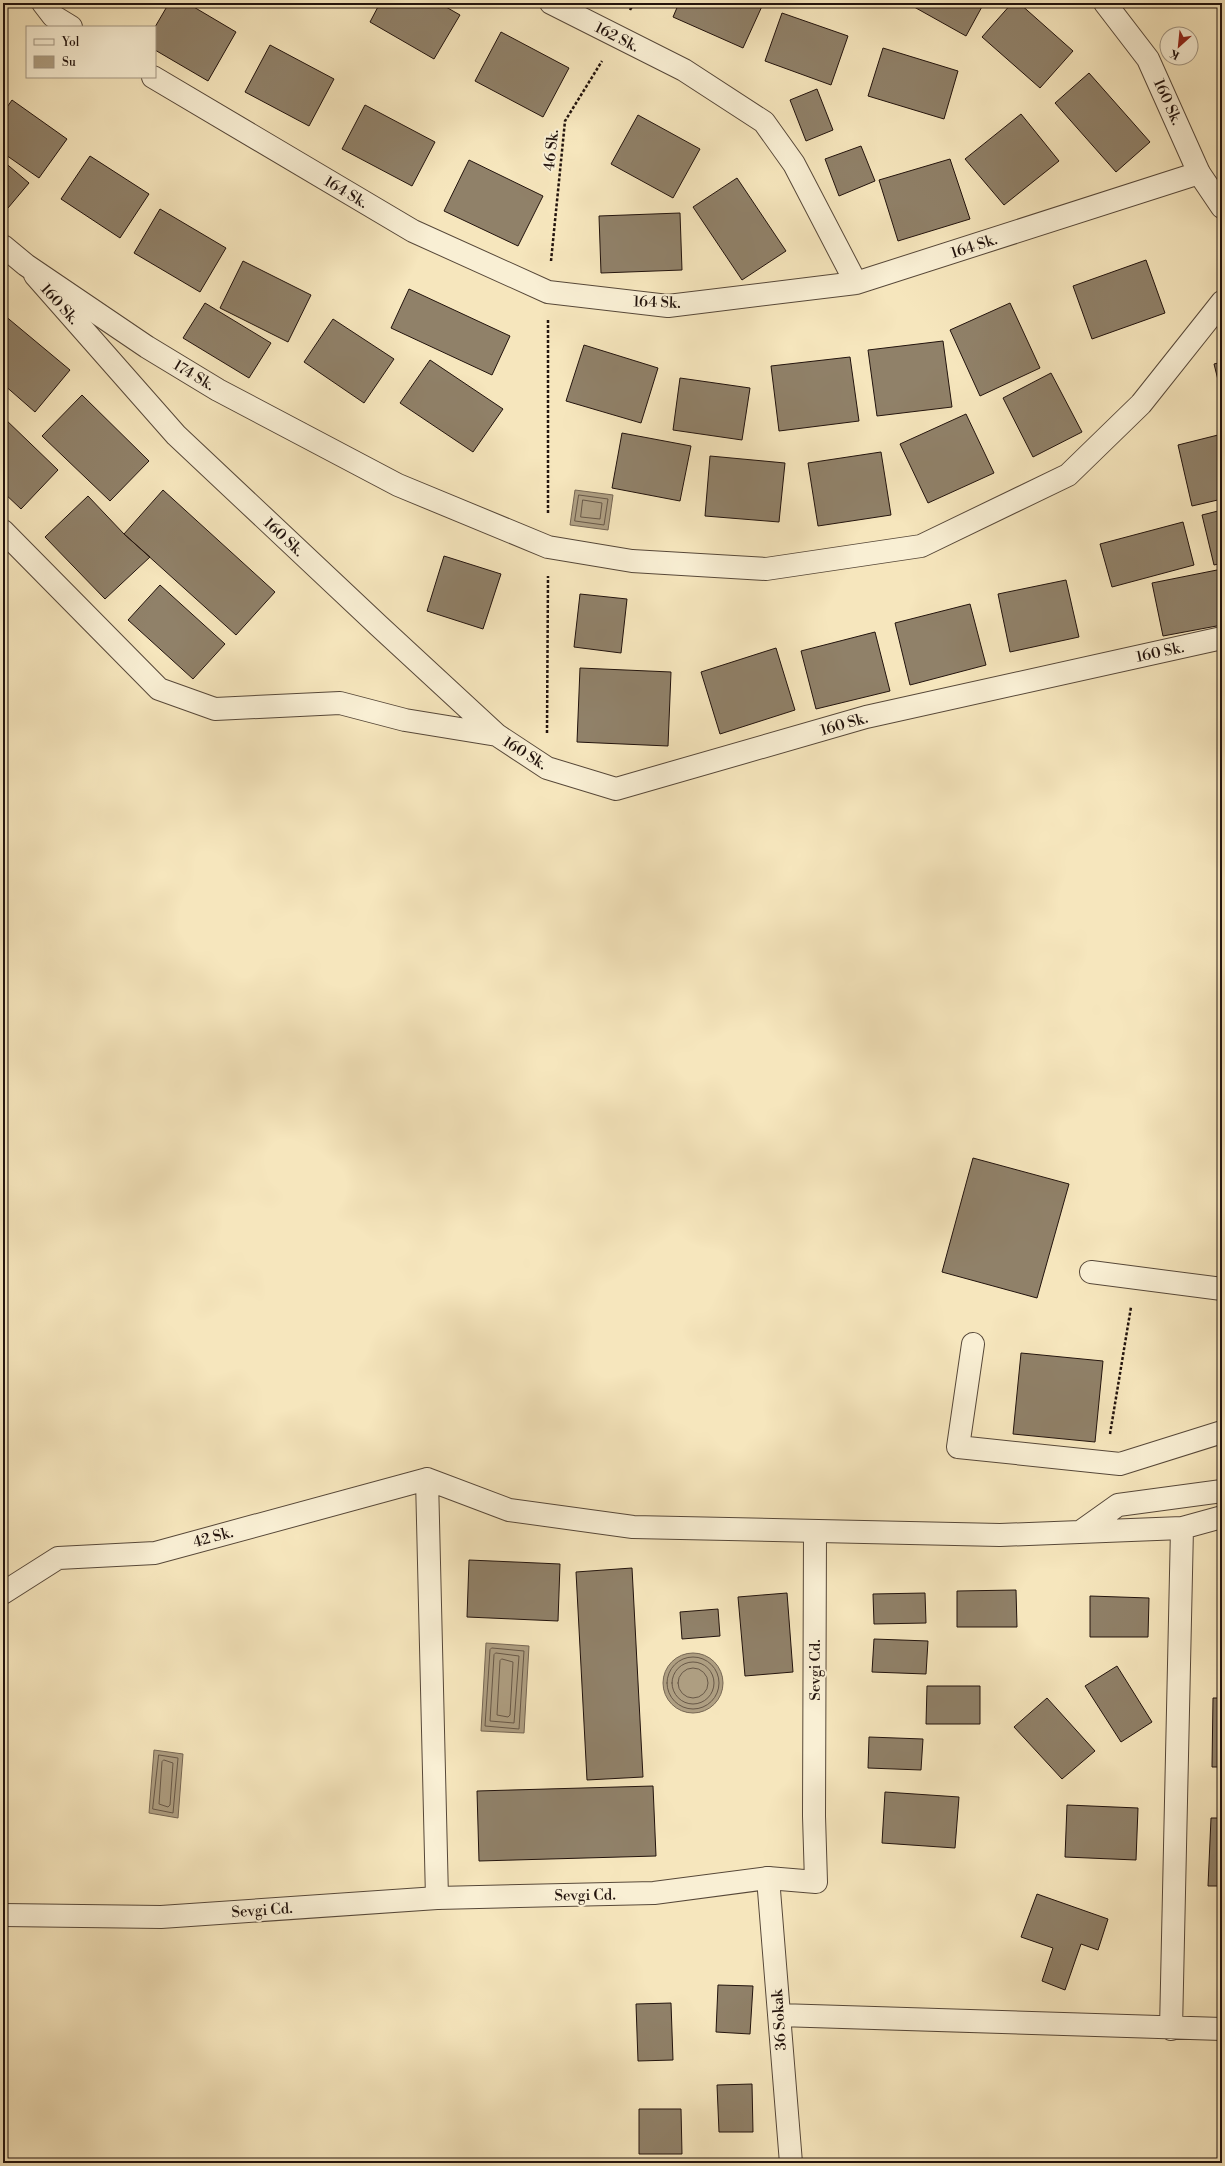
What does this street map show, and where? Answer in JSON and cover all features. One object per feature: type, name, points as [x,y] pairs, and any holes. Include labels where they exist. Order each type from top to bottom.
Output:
[{"type":"street","points":[[43,3],[53,16],[69,26]]},
{"type":"street","name":"162 Sk.","points":[[551,3],[684,70],[764,122],[794,164],[856,283]]},
{"type":"street","name":"160 Sk.","points":[[1105,3],[1148,59],[1199,173],[1222,207]]},
{"type":"street","name":"164 Sk.","points":[[155,78],[413,231],[548,292],[668,306],[856,283],[1199,173]]},
{"type":"street","name":"174 Sk.","points":[[3,246],[26,265],[147,347],[218,390],[398,485],[548,547],[632,561],[766,569],[921,546],[1068,475],[1141,404],[1222,302]]},
{"type":"street","name":"160 Sk.","points":[[26,265],[176,435],[373,621],[497,735],[547,768],[616,789],[866,717],[1222,638]]},
{"type":"street","points":[[3,531],[159,689],[215,709],[340,703],[405,720],[497,735]]},
{"type":"street","points":[[1092,1272],[1222,1289]]},
{"type":"street","points":[[973,1344],[958,1447],[1120,1464],[1222,1432]]},
{"type":"street","points":[[437,1898],[427,1479],[509,1510],[633,1527],[1000,1535],[1182,1528],[1222,1517]]},
{"type":"street","name":"42 Sk.","points":[[3,1593],[58,1558],[155,1553],[427,1479]]},
{"type":"street","points":[[1080,1532],[1118,1505],[1222,1491]]},
{"type":"street","points":[[1171,2028],[1182,1528]]},
{"type":"street","name":"Sevgi Cd.","points":[[3,1915],[161,1917],[437,1898],[654,1893],[768,1878],[816,1882],[814,1816],[815,1531]]},
{"type":"street","name":"36 Sokak","points":[[768,1878],[791,2163]]},
{"type":"street","points":[[779,2015],[1222,2029]]},
{"type":"path","name":"46 Sk.","points":[[548,292],[565,121],[617,37],[634,3]]},
{"type":"path","points":[[1106,1462],[1136,1278]]},
{"type":"water","points":[[575,490],[613,495],[608,530],[570,525]]},
{"type":"water","points":[[486,1643],[529,1646],[524,1733],[481,1731]]},
{"type":"water","points":[[693,1653],[710,1658],[718,1666],[723,1683],[718,1700],[710,1708],[693,1713],[676,1708],[668,1700],[663,1683],[668,1666],[676,1658]]},
{"type":"water","points":[[154,1750],[183,1754],[178,1818],[149,1813]]},
{"type":"building","points":[[169,3],[187,3],[236,32],[208,81],[156,51],[156,26]]},
{"type":"building","points":[[380,3],[439,3],[460,15],[434,59],[370,22]]},
{"type":"building","points":[[679,3],[763,4],[743,48],[673,17]]},
{"type":"building","points":[[907,3],[984,3],[966,36]]},
{"type":"building","points":[[1012,3],[1019,3],[1073,51],[1040,88],[982,37]]},
{"type":"building","points":[[782,13],[848,36],[831,85],[765,61]]},
{"type":"building","points":[[501,32],[569,68],[543,117],[475,81]]},
{"type":"building","points":[[270,45],[334,79],[309,126],[245,92]]},
{"type":"building","points":[[883,48],[958,71],[944,119],[868,96]]},
{"type":"building","points":[[1089,73],[1150,142],[1116,172],[1055,103]]},
{"type":"building","points":[[817,89],[833,130],[806,141],[790,100]]},
{"type":"building","points":[[12,100],[67,139],[39,178],[3,153],[3,113]]},
{"type":"building","points":[[365,105],[435,142],[412,186],[342,149]]},
{"type":"building","points":[[1021,114],[1059,161],[1004,205],[965,159]]},
{"type":"building","points":[[638,115],[700,149],[673,198],[611,164]]},
{"type":"building","points":[[861,146],[875,181],[839,196],[825,159]]},
{"type":"building","points":[[90,156],[149,194],[120,238],[61,199]]},
{"type":"building","points":[[950,159],[970,219],[898,241],[879,180]]},
{"type":"building","points":[[469,160],[543,196],[518,246],[444,211]]},
{"type":"building","points":[[3,161],[29,183],[8,208],[3,204]]},
{"type":"building","points":[[737,178],[786,251],[742,280],[693,207]]},
{"type":"building","points":[[160,209],[226,248],[200,292],[134,253]]},
{"type":"building","points":[[680,213],[682,270],[601,273],[599,216]]},
{"type":"building","points":[[1146,260],[1165,313],[1092,339],[1073,286]]},
{"type":"building","points":[[243,261],[311,295],[288,342],[220,308]]},
{"type":"building","points":[[409,289],[510,336],[492,375],[391,328]]},
{"type":"building","points":[[205,303],[271,343],[249,378],[183,338]]},
{"type":"building","points":[[1010,303],[1040,368],[980,396],[950,330]]},
{"type":"building","points":[[4,315],[70,370],[35,412],[3,384]]},
{"type":"building","points":[[333,319],[394,359],[364,403],[304,362]]},
{"type":"building","points":[[943,341],[952,407],[877,416],[868,350]]},
{"type":"building","points":[[584,345],[658,368],[641,423],[566,401]]},
{"type":"building","points":[[850,357],[859,421],[779,431],[771,366]]},
{"type":"building","points":[[430,360],[503,409],[473,452],[400,403]]},
{"type":"building","points":[[1222,362],[1222,396],[1214,364]]},
{"type":"building","points":[[1051,373],[1082,432],[1033,457],[1003,398]]},
{"type":"building","points":[[680,378],[750,388],[742,440],[673,430]]},
{"type":"building","points":[[82,395],[149,461],[110,501],[42,436]]},
{"type":"building","points":[[966,414],[994,473],[928,503],[900,444]]},
{"type":"building","points":[[3,417],[58,470],[21,509],[3,492]]},
{"type":"building","points":[[622,433],[691,446],[680,501],[612,488]]},
{"type":"building","points":[[1218,435],[1222,450],[1222,499],[1192,506],[1178,445]]},
{"type":"building","points":[[881,452],[891,515],[818,526],[808,463]]},
{"type":"building","points":[[710,456],[785,463],[779,522],[705,516]]},
{"type":"building","points":[[163,490],[275,592],[236,635],[124,534]]},
{"type":"building","points":[[88,496],[124,534],[150,557],[105,599],[45,537]]},
{"type":"building","points":[[1222,510],[1222,563],[1214,565],[1202,515]]},
{"type":"building","points":[[1183,522],[1194,565],[1112,587],[1100,544]]},
{"type":"building","points":[[444,556],[501,574],[483,629],[427,611]]},
{"type":"building","points":[[1222,569],[1222,625],[1163,636],[1152,583]]},
{"type":"building","points":[[1066,580],[1079,637],[1010,652],[998,594]]},
{"type":"building","points":[[160,585],[225,644],[193,679],[128,620]]},
{"type":"building","points":[[580,594],[627,599],[621,653],[574,647]]},
{"type":"building","points":[[970,604],[986,665],[910,685],[895,623]]},
{"type":"building","points":[[875,632],[890,691],[816,709],[801,651]]},
{"type":"building","points":[[776,648],[795,710],[720,734],[701,672]]},
{"type":"building","points":[[580,668],[671,672],[668,746],[577,742]]},
{"type":"building","points":[[973,1158],[1069,1184],[1037,1298],[942,1272]]},
{"type":"building","points":[[1021,1353],[1103,1361],[1095,1442],[1013,1434]]},
{"type":"building","points":[[469,1560],[560,1564],[558,1621],[467,1617]]},
{"type":"building","points":[[632,1568],[643,1777],[587,1780],[576,1572]]},
{"type":"building","points":[[1016,1590],[1017,1627],[957,1627],[957,1591]]},
{"type":"building","points":[[787,1593],[793,1672],[745,1676],[738,1597]]},
{"type":"building","points":[[925,1593],[926,1623],[874,1624],[873,1594]]},
{"type":"building","points":[[1090,1596],[1149,1598],[1148,1637],[1090,1637]]},
{"type":"building","points":[[718,1609],[720,1636],[682,1639],[680,1612]]},
{"type":"building","points":[[874,1639],[928,1641],[926,1674],[872,1672]]},
{"type":"building","points":[[1117,1666],[1152,1722],[1121,1742],[1085,1686]]},
{"type":"building","points":[[927,1686],[980,1686],[980,1724],[926,1724]]},
{"type":"building","points":[[1047,1698],[1095,1751],[1062,1779],[1014,1727]]},
{"type":"building","points":[[1213,1698],[1222,1698],[1222,1767],[1212,1767]]},
{"type":"building","points":[[869,1737],[923,1739],[921,1770],[868,1768]]},
{"type":"building","points":[[653,1786],[656,1856],[479,1861],[477,1791]]},
{"type":"building","points":[[885,1792],[959,1797],[955,1848],[882,1843]]},
{"type":"building","points":[[1067,1805],[1138,1808],[1136,1860],[1065,1857]]},
{"type":"building","points":[[1211,1818],[1222,1818],[1222,1886],[1208,1886]]},
{"type":"building","points":[[1037,1894],[1108,1919],[1098,1950],[1081,1944],[1065,1990],[1042,1981],[1053,1948],[1021,1937]]},
{"type":"building","points":[[1222,1941],[1222,1985],[1219,1985]]},
{"type":"building","points":[[718,1985],[753,1986],[750,2034],[716,2032]]},
{"type":"building","points":[[671,2003],[673,2060],[638,2061],[636,2004]]},
{"type":"building","points":[[752,2084],[753,2132],[719,2132],[717,2085]]},
{"type":"building","points":[[639,2109],[681,2109],[682,2154],[639,2154]]}]
